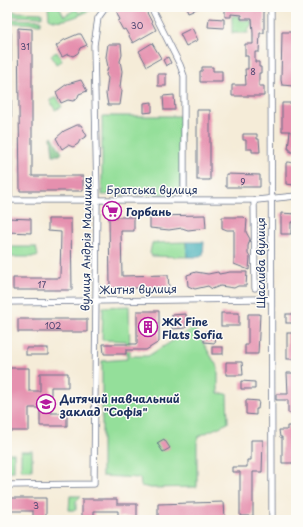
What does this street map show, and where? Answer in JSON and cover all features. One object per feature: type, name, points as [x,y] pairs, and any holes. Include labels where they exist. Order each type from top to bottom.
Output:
[{"type":"street","name":"вулиця Андрія Малишка","points":[[7,485],[94,484],[97,199],[94,41],[98,18],[106,7]]},
{"type":"street","points":[[151,7],[184,76],[184,199]]},
{"type":"street","name":"Щаслива вулиця","points":[[271,7],[270,298],[272,520]]},
{"type":"street","points":[[8,34],[8,200]]},
{"type":"street","name":"Братська вулиця","points":[[8,200],[254,200],[296,196]]},
{"type":"street","points":[[254,200],[255,288]]},
{"type":"street","name":"Житня вулиця","points":[[7,302],[270,298]]},
{"type":"green space","points":[[7,7],[11,7],[14,12],[42,13],[42,17],[10,16]]},
{"type":"green space","points":[[48,7],[59,7],[64,16],[76,9],[79,13],[90,7],[97,7],[73,18],[66,20],[54,20],[49,18]]},
{"type":"green space","points":[[232,16],[239,16],[240,20],[251,21],[252,24],[248,33],[232,33]]},
{"type":"green space","points":[[10,19],[41,20],[41,24],[14,23],[7,30],[7,25]]},
{"type":"green space","points":[[57,52],[62,61],[56,64],[51,55]]},
{"type":"green space","points":[[57,97],[62,107],[55,110],[50,100]]},
{"type":"green space","points":[[102,116],[182,116],[181,194],[102,195]]},
{"type":"green space","points":[[52,136],[62,153],[60,155],[53,155]]},
{"type":"green space","points":[[186,242],[187,257],[152,256],[150,253],[152,243]]},
{"type":"green space","points":[[7,247],[36,247],[38,256],[7,257]]},
{"type":"green space","points":[[129,306],[130,356],[148,356],[192,329],[195,329],[218,368],[218,393],[227,394],[228,423],[199,436],[197,443],[197,487],[151,488],[141,486],[140,478],[102,476],[102,361],[127,359],[126,341],[102,340],[103,307]]},
{"type":"green space","points":[[21,451],[32,451],[32,470],[21,470]]},
{"type":"green space","points":[[7,453],[14,453],[14,471],[7,471]]},
{"type":"green space","points":[[70,496],[81,496],[76,501],[76,510],[69,510]]},
{"type":"water","points":[[186,242],[204,242],[203,255],[200,257],[187,257]]},
{"type":"building","points":[[122,7],[144,7],[156,30],[133,43],[125,29],[123,30],[118,21],[120,20],[116,10]]},
{"type":"building","points":[[186,7],[201,7],[188,12]]},
{"type":"building","points":[[231,7],[264,10],[264,33],[260,33],[259,52],[255,52],[255,62],[259,62],[259,67],[261,67],[261,73],[259,73],[259,86],[264,86],[264,96],[232,96],[232,85],[246,85],[245,69],[248,69],[248,56],[245,56],[245,44],[253,44],[253,33],[252,19],[241,19],[241,15],[231,14],[231,17],[225,17],[225,9],[231,9]]},
{"type":"building","points":[[209,18],[224,19],[224,28],[208,27]]},
{"type":"building","points":[[18,28],[32,29],[32,176],[83,176],[83,191],[20,191]]},
{"type":"building","points":[[192,28],[198,40],[186,46],[180,34]]},
{"type":"building","points":[[282,32],[296,32],[296,85],[293,86],[282,85]]},
{"type":"building","points":[[81,34],[87,45],[80,48],[78,53],[73,56],[68,54],[62,57],[56,46],[64,40]]},
{"type":"building","points":[[152,43],[161,58],[147,66],[139,51]]},
{"type":"building","points":[[108,44],[121,44],[122,55],[120,61],[122,71],[120,87],[122,91],[120,105],[108,105],[106,94],[108,78],[106,75],[108,67],[106,57]]},
{"type":"building","points":[[168,57],[171,63],[166,66],[163,60]]},
{"type":"building","points":[[202,67],[213,67],[213,71],[222,71],[222,82],[200,82],[200,71],[202,71]]},
{"type":"building","points":[[158,74],[166,74],[166,86],[158,86]]},
{"type":"building","points":[[81,80],[87,91],[79,94],[77,99],[73,101],[68,100],[61,103],[56,92],[67,84]]},
{"type":"building","points":[[174,95],[175,110],[164,110],[163,96]]},
{"type":"building","points":[[152,102],[152,112],[144,113],[144,103]]},
{"type":"building","points":[[282,103],[296,103],[296,152],[290,152],[290,149],[288,149],[290,131],[282,131]]},
{"type":"building","points":[[197,110],[210,110],[210,180],[197,180]]},
{"type":"building","points":[[77,125],[81,125],[87,136],[73,147],[68,145],[62,149],[56,138],[64,131]]},
{"type":"building","points":[[243,134],[257,134],[260,152],[252,152],[252,149],[246,149],[246,140],[243,140]]},
{"type":"building","points":[[286,163],[296,163],[296,184],[294,185],[286,184]]},
{"type":"building","points":[[226,174],[260,175],[260,187],[226,187]]},
{"type":"building","points":[[281,213],[296,214],[296,222],[291,222],[291,234],[281,234]]},
{"type":"building","points":[[205,215],[206,228],[188,230],[182,228],[169,230],[150,228],[150,216]]},
{"type":"building","points":[[109,217],[134,217],[134,231],[121,231],[122,276],[168,275],[169,288],[110,288]]},
{"type":"building","points":[[222,217],[244,217],[247,220],[246,232],[250,239],[248,246],[248,254],[250,257],[249,270],[234,264],[234,230],[222,228]]},
{"type":"building","points":[[7,218],[31,219],[31,233],[7,232]]},
{"type":"building","points":[[48,219],[71,219],[72,290],[13,290],[13,278],[60,278],[61,232],[48,231]]},
{"type":"building","points":[[196,272],[208,274],[218,272],[219,274],[230,272],[247,272],[246,286],[238,286],[234,288],[220,286],[212,289],[208,286],[195,289],[188,286],[187,275]]},
{"type":"building","name":"ЖК Fine Flats Sofia","points":[[137,311],[159,311],[159,342],[146,350],[126,350],[126,354],[104,354],[103,344],[137,344]]},
{"type":"building","points":[[221,313],[239,313],[239,326],[221,326]]},
{"type":"building","points":[[186,314],[186,328],[172,329],[172,315]]},
{"type":"building","points":[[248,314],[260,314],[258,354],[245,354],[245,345],[248,345]]},
{"type":"building","points":[[286,314],[296,314],[296,323],[286,323]]},
{"type":"building","points":[[18,319],[87,319],[87,332],[18,332]]},
{"type":"building","points":[[287,333],[296,333],[296,359],[287,359]]},
{"type":"building","points":[[204,335],[216,335],[215,343],[204,342]]},
{"type":"building","points":[[212,347],[223,347],[223,354],[212,354]]},
{"type":"building","points":[[26,348],[48,348],[48,355],[26,355]]},
{"type":"building","points":[[226,362],[242,362],[243,375],[226,375]]},
{"type":"building","points":[[8,368],[29,368],[29,391],[40,391],[40,373],[68,373],[68,387],[51,387],[51,413],[67,413],[67,426],[40,426],[40,408],[29,408],[29,431],[9,431],[9,429],[7,429]]},
{"type":"building","points":[[287,373],[296,373],[296,413],[288,413],[288,400],[276,400],[276,394],[288,394]]},
{"type":"building","points":[[241,381],[255,382],[255,389],[241,389]]},
{"type":"building","points":[[246,400],[259,401],[258,409],[256,409],[256,415],[246,414]]},
{"type":"building","points":[[287,426],[294,426],[296,463],[282,463],[282,437],[280,437],[279,430],[287,430]]},
{"type":"building","points":[[164,439],[170,448],[163,452],[157,443]]},
{"type":"building","points":[[251,440],[263,440],[262,472],[253,472],[253,516],[240,516],[240,472],[232,472],[232,467],[247,467],[247,460],[251,460]]},
{"type":"building","points":[[7,498],[46,498],[46,520],[33,520],[33,511],[7,511]]},
{"type":"building","points":[[82,499],[117,499],[117,504],[137,504],[137,517],[118,517],[118,511],[94,511],[94,518],[82,518]]},
{"type":"building","points":[[224,502],[225,518],[158,520],[158,504]]},
{"type":"place","name":"Горбань","points":[[112,211]]},
{"type":"place","name":"ЖК Fine Flats Sofia","points":[[148,327]]},
{"type":"place","name":"Дитячий навчальний заклад \"Софія\"","points":[[46,404]]}]
